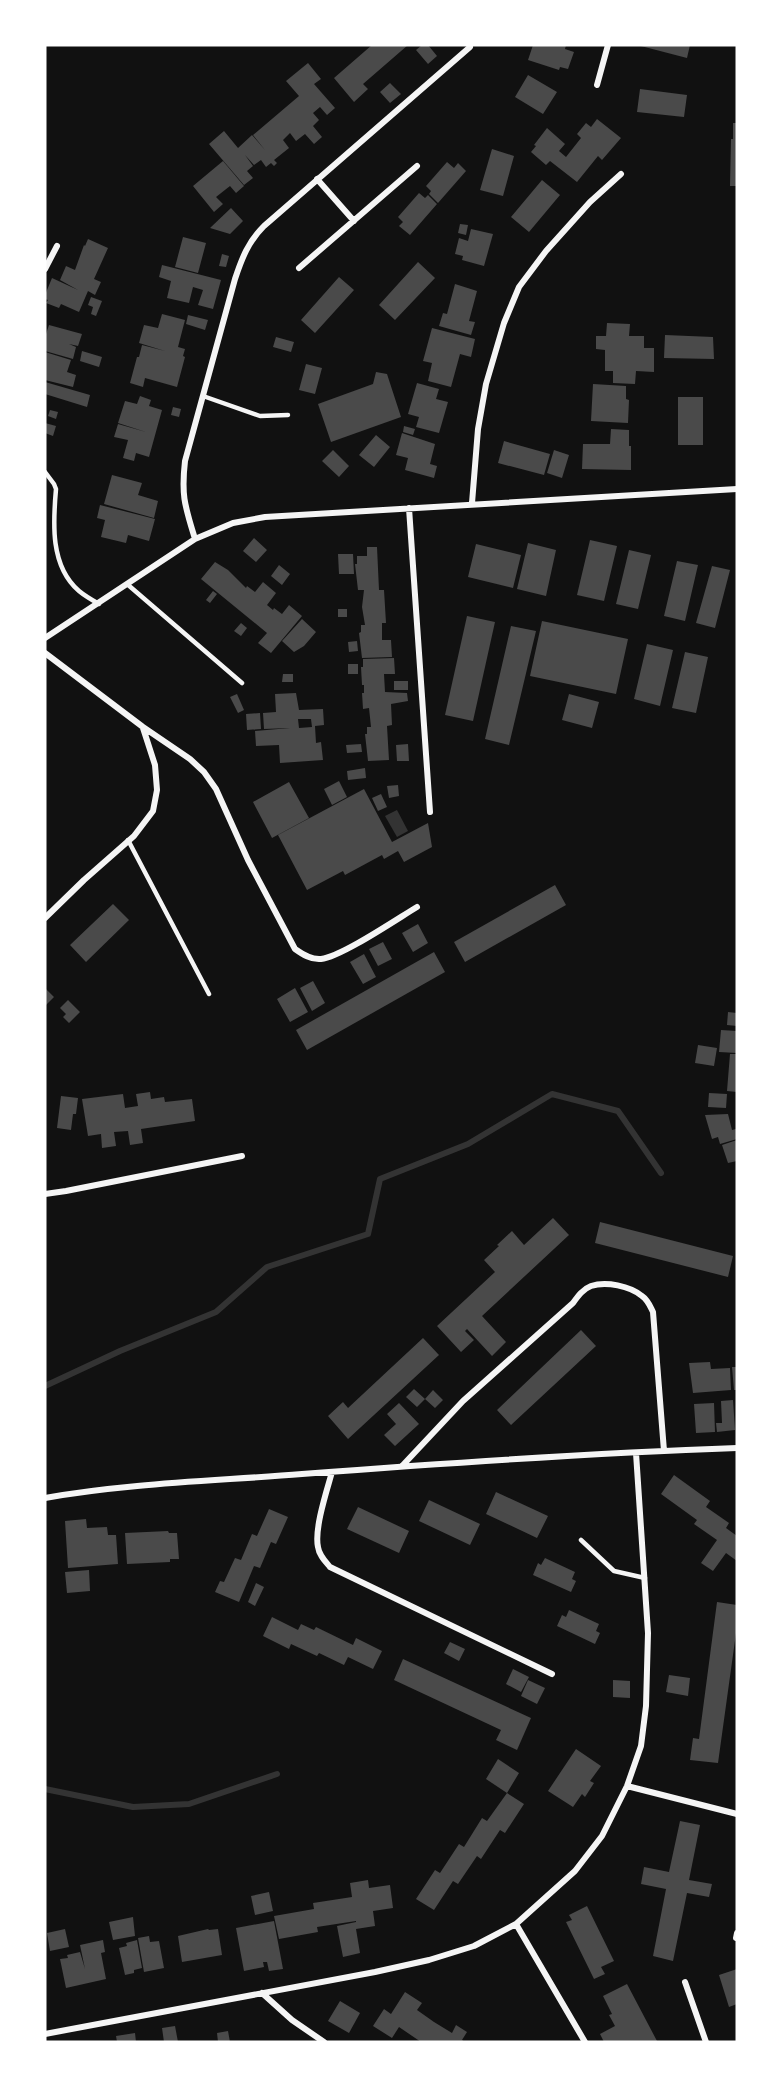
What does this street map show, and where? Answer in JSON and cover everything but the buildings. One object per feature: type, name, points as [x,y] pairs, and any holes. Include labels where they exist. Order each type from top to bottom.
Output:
[{"type":"street","points":[[597,85],[608,45]]},
{"type":"street","points":[[195,539],[183,501],[185,461],[243,255],[251,239],[264,225],[470,47]]},
{"type":"street","points":[[299,268],[417,166]]},
{"type":"street","points":[[472,503],[478,429],[486,384],[504,323],[519,287],[553,243],[621,174]]},
{"type":"street","points":[[317,179],[354,221]]},
{"type":"street","points":[[45,269],[57,246]]},
{"type":"street","points":[[45,638],[195,539],[233,523],[265,517],[472,503],[737,489]]},
{"type":"street","points":[[409,508],[430,812]]},
{"type":"street","points":[[45,653],[143,727],[190,759],[204,772],[216,789],[248,860],[295,949],[314,959],[323,959],[348,948],[417,907]]},
{"type":"street","points":[[45,918],[128,840],[153,811],[157,790],[155,765],[143,727]]},
{"type":"street","points":[[45,1194],[242,1156]]},
{"type":"street","points":[[403,1466],[463,1401],[573,1303],[582,1292],[604,1283],[630,1289],[642,1295],[653,1312],[664,1451]]},
{"type":"street","points":[[45,1498],[130,1487],[403,1466],[737,1449]]},
{"type":"street","points":[[45,2034],[429,1960],[474,1946],[516,1924],[575,1871],[602,1836],[627,1786],[641,1746],[646,1707],[648,1633],[636,1453]]},
{"type":"street","points":[[332,1472],[318,1534],[318,1547],[330,1567],[552,1674]]},
{"type":"street","points":[[627,1786],[737,1814]]},
{"type":"street","points":[[516,1924],[585,2042]]},
{"type":"street","points":[[685,1982],[706,2042]]},
{"type":"street","points":[[262,1993],[292,2020],[324,2042]]},
{"type":"lane","points":[[204,396],[260,416],[288,415]]},
{"type":"lane","points":[[45,472],[56,489],[53,525],[58,556],[67,575],[78,590],[99,604]]},
{"type":"lane","points":[[127,584],[242,683]]},
{"type":"lane","points":[[128,840],[209,994]]},
{"type":"lane","points":[[581,1540],[614,1571],[645,1578]]},
{"type":"shaded area","points":[[397,810],[408,831],[397,837],[385,816]]},
{"type":"waterway","points":[[45,1386],[120,1351],[216,1312],[267,1267],[368,1234],[380,1179],[468,1144],[552,1094],[618,1111],[661,1173]]},
{"type":"waterway","points":[[45,1789],[133,1807],[189,1804],[277,1774]]}]
